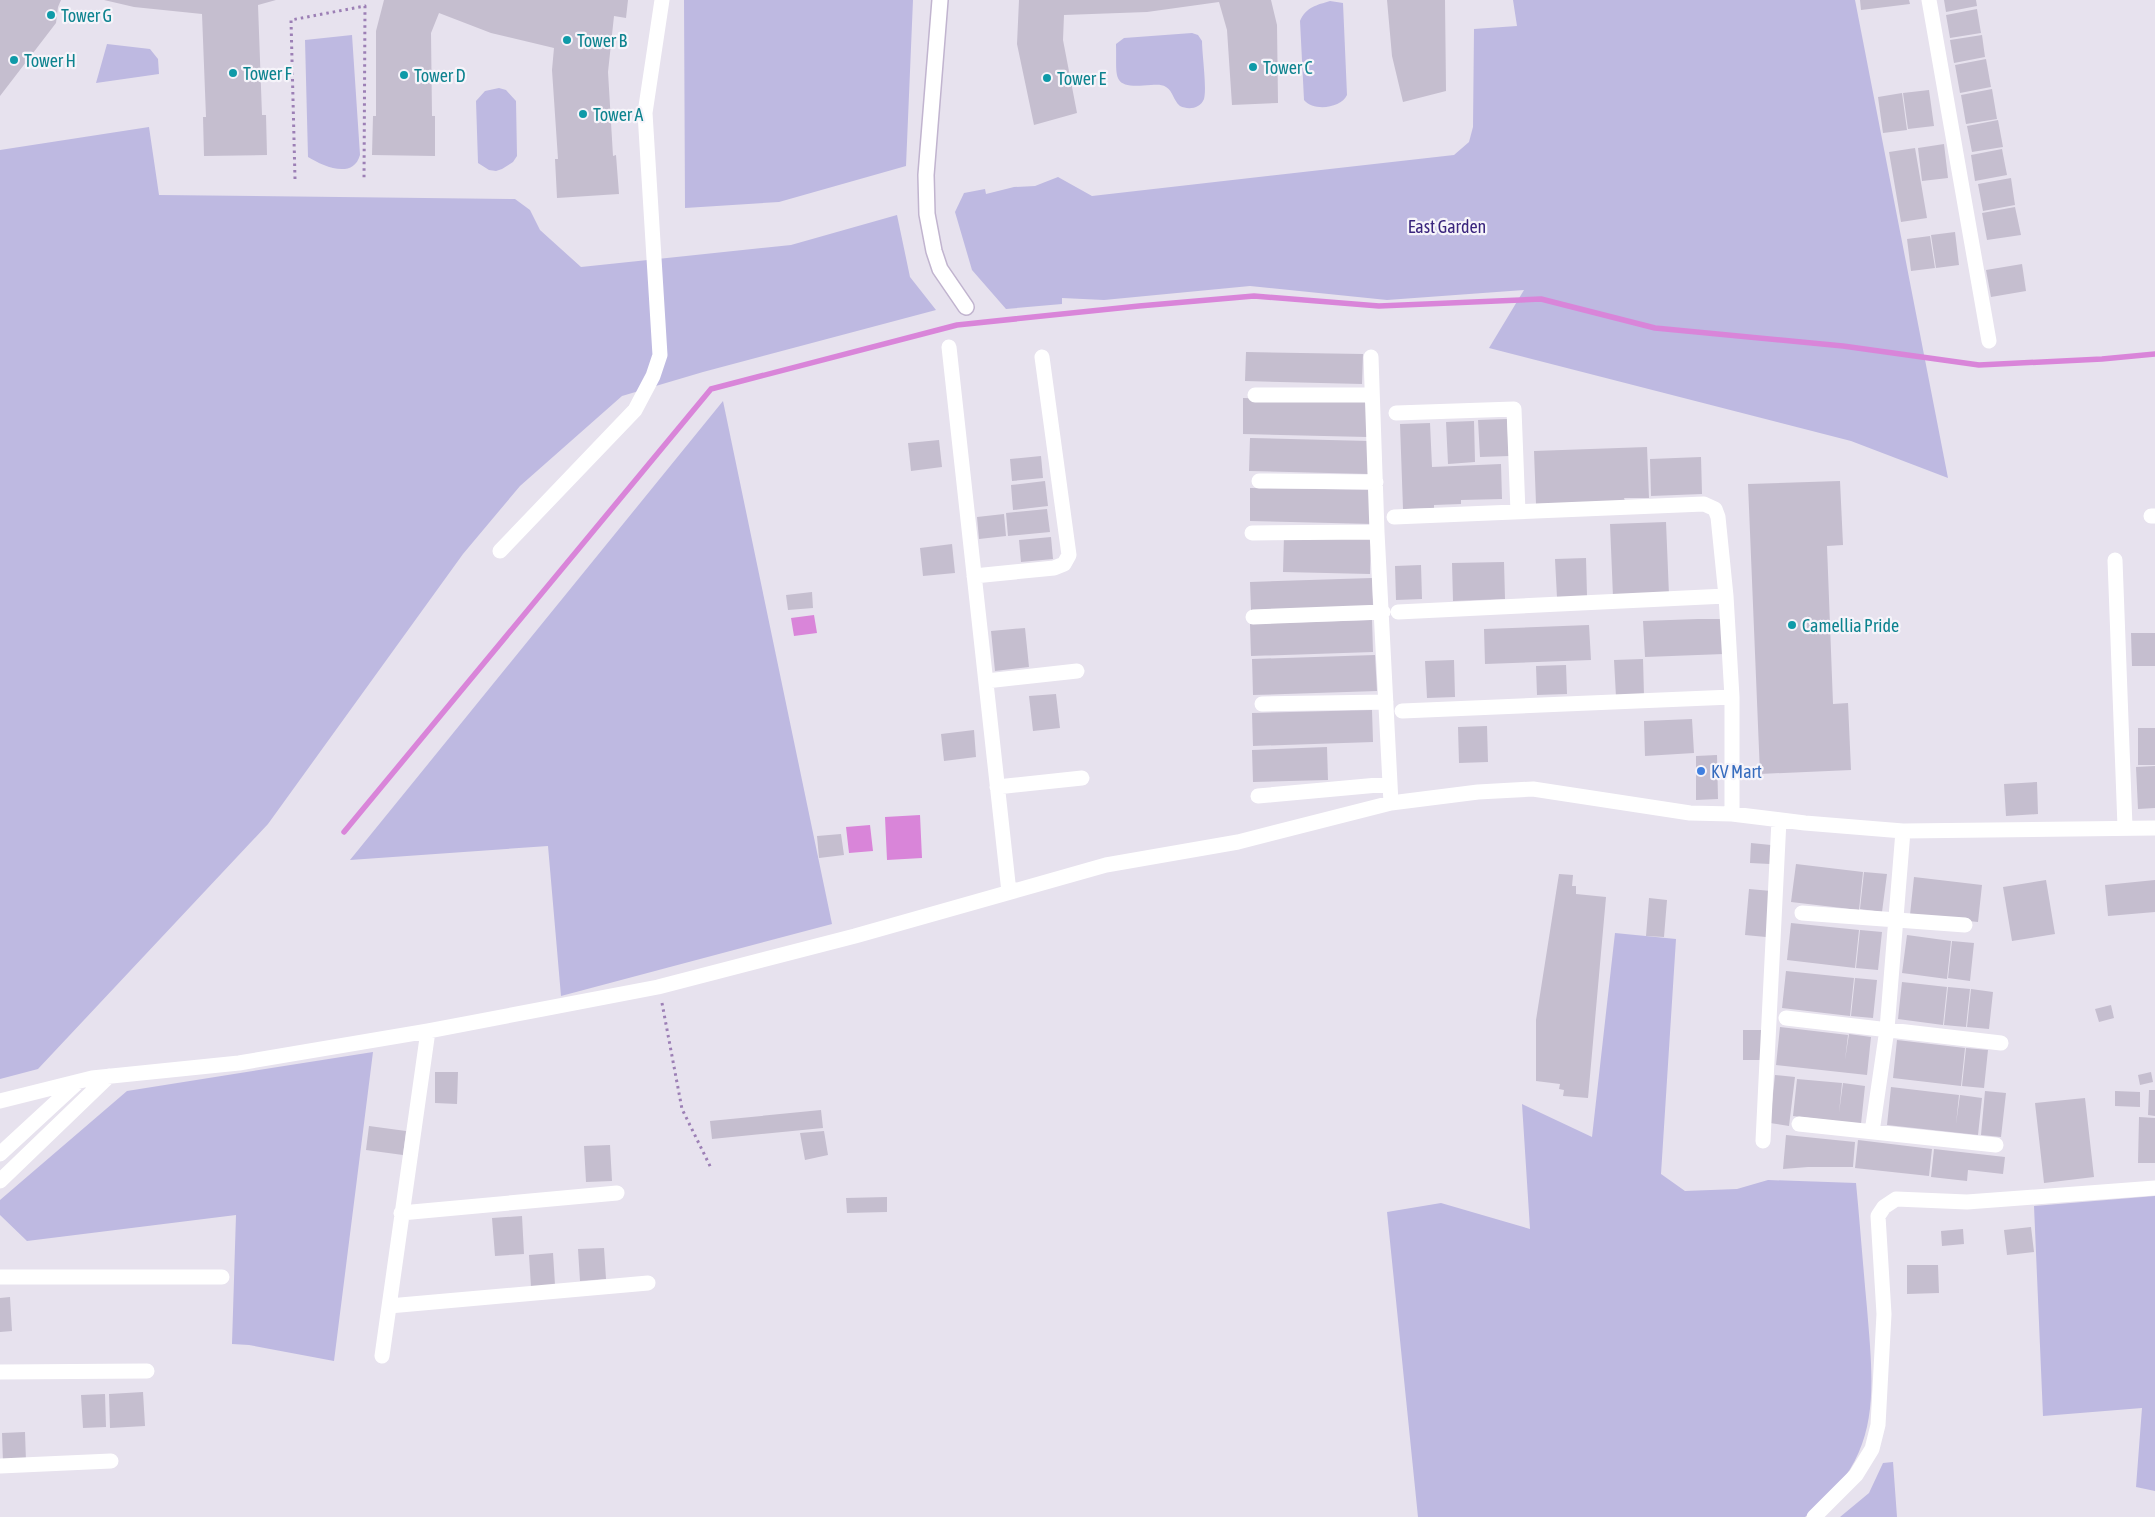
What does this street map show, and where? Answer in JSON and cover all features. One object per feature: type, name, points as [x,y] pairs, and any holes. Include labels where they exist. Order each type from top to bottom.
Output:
[{"type":"street","points":[[500,551],[634,410],[653,376],[660,355],[645,113],[662,0]]},
{"type":"street","points":[[940,0],[926,175],[927,214],[934,251],[940,269],[966,307]]},
{"type":"street","points":[[1929,0],[1989,341]]},
{"type":"street","points":[[949,347],[1009,892]]},
{"type":"street","points":[[974,576],[1054,568],[1064,564],[1069,555],[1042,357]]},
{"type":"street","points":[[1371,358],[1377,532],[1383,612],[1391,803]]},
{"type":"street","points":[[1255,395],[1372,395]]},
{"type":"street","points":[[1396,414],[1514,409],[1518,512]]},
{"type":"street","points":[[1259,481],[1376,482]]},
{"type":"street","points":[[1394,517],[1704,504],[1715,509],[1718,517],[1726,596],[1732,697],[1732,814]]},
{"type":"street","points":[[1252,533],[1377,532]]},
{"type":"street","points":[[2115,560],[2125,827]]},
{"type":"street","points":[[1398,612],[1726,596]]},
{"type":"street","points":[[1253,617],[1383,612]]},
{"type":"street","points":[[986,681],[1077,671]]},
{"type":"street","points":[[1402,711],[1732,697]]},
{"type":"street","points":[[1262,704],[1386,702]]},
{"type":"street","points":[[997,786],[1082,778]]},
{"type":"street","points":[[1258,796],[1389,784]]},
{"type":"street","points":[[0,1101],[80,1081],[110,1076],[239,1063],[428,1031],[658,987],[855,936],[1106,865],[1238,842],[1391,803],[1478,792],[1532,789],[1690,813],[1732,814],[1903,831],[2155,828]]},
{"type":"street","points":[[1763,1141],[1779,820]]},
{"type":"street","points":[[1872,1132],[1887,1029],[1903,831]]},
{"type":"street","points":[[1802,913],[1965,925]]},
{"type":"street","points":[[1786,1018],[2000,1044]]},
{"type":"street","points":[[382,1356],[428,1031]]},
{"type":"street","points":[[0,1181],[110,1076]]},
{"type":"street","points":[[0,1154],[80,1081]]},
{"type":"street","points":[[1799,1124],[1996,1145]]},
{"type":"street","points":[[1814,1517],[1856,1475],[1872,1449],[1878,1425],[1884,1314],[1878,1216],[1884,1207],[1896,1199],[1967,1202],[2155,1188]]},
{"type":"street","points":[[401,1214],[617,1193]]},
{"type":"street","points":[[0,1277],[222,1277]]},
{"type":"street","points":[[388,1306],[648,1283]]},
{"type":"street","points":[[0,1372],[146,1371]]},
{"type":"street","points":[[0,1466],[111,1461]]},
{"type":"path","points":[[296,178],[290,20],[365,6],[364,179]]},
{"type":"path","points":[[658,987],[682,1109],[711,1168]]},
{"type":"green space","points":[[684,0],[913,0],[906,166],[779,202],[685,208]]},
{"type":"green space","name":"East Garden","points":[[1513,0],[1855,0],[1948,478],[1851,441],[1489,348],[1524,290],[1387,300],[1250,286],[1104,300],[1062,298],[1062,304],[1006,309],[972,270],[955,212],[964,193],[985,189],[986,194],[1014,187],[1035,186],[1058,177],[1092,196],[1454,155],[1469,142],[1473,127],[1474,29],[1517,26]]},
{"type":"green space","points":[[1330,1],[1343,3],[1347,95],[1339,103],[1320,107],[1308,104],[1304,100],[1300,21],[1305,13],[1316,5]]},
{"type":"green space","points":[[1192,33],[1198,35],[1202,41],[1205,79],[1204,99],[1197,107],[1180,106],[1170,91],[1164,86],[1128,85],[1118,79],[1116,44],[1124,38]]},
{"type":"green space","points":[[352,35],[360,155],[356,163],[351,167],[337,169],[308,157],[305,40]]},
{"type":"green space","points":[[107,44],[150,49],[158,59],[159,74],[96,83]]},
{"type":"green space","points":[[499,88],[506,90],[516,101],[517,156],[513,162],[496,171],[489,170],[478,163],[476,101],[485,91]]},
{"type":"green space","points":[[149,127],[159,195],[515,199],[530,210],[540,230],[581,267],[791,245],[897,215],[910,277],[936,310],[703,372],[622,396],[520,486],[463,554],[268,824],[38,1069],[0,1079],[0,150]]},
{"type":"green space","points":[[723,401],[832,924],[561,996],[548,846],[350,860]]},
{"type":"green space","points":[[1615,933],[1676,939],[1661,1174],[1685,1191],[1737,1189],[1768,1180],[1856,1183],[1871,1369],[1868,1423],[1861,1448],[1849,1472],[1830,1495],[1805,1517],[1418,1517],[1387,1212],[1441,1203],[1530,1229],[1522,1104],[1592,1137]]},
{"type":"green space","points":[[373,1052],[334,1361],[249,1345],[232,1344],[236,1215],[27,1241],[0,1215],[0,1200],[127,1091]]},
{"type":"green space","points":[[2155,1196],[2155,1491],[2136,1487],[2142,1408],[2043,1416],[2034,1206]]},
{"type":"green space","points":[[1893,1462],[1897,1517],[1840,1517],[1869,1493],[1883,1463]]},
{"type":"shaded area","points":[[814,615],[817,633],[794,636],[791,618]]},
{"type":"shaded area","points":[[920,815],[922,858],[887,860],[885,817]]},
{"type":"shaded area","points":[[870,825],[873,851],[849,853],[846,827]]},
{"type":"building","name":"Tower H","points":[[0,0],[61,0],[56,23],[0,96]]},
{"type":"building","name":"Tower F","points":[[104,0],[276,0],[258,5],[262,115],[266,115],[267,155],[204,156],[203,117],[206,117],[202,14],[134,7]]},
{"type":"building","points":[[384,0],[628,0],[626,18],[614,16],[608,72],[613,156],[616,155],[619,194],[557,198],[555,159],[558,159],[552,70],[554,48],[491,33],[439,13],[431,33],[432,116],[435,116],[435,156],[372,155],[373,116],[376,116],[376,31]]},
{"type":"building","points":[[1019,0],[1271,0],[1277,25],[1278,103],[1232,105],[1227,30],[1219,2],[1147,12],[1064,15],[1063,40],[1077,113],[1034,125],[1017,44]]},
{"type":"building","points":[[1387,0],[1445,0],[1446,91],[1403,102],[1392,56]]},
{"type":"building","points":[[1860,0],[1909,0],[1910,4],[1861,10]]},
{"type":"building","points":[[1944,0],[1976,0],[1977,6],[1946,12]]},
{"type":"building","points":[[1977,9],[1981,33],[1950,38],[1946,15]]},
{"type":"building","points":[[1982,35],[1985,57],[1954,63],[1950,40]]},
{"type":"building","points":[[1986,59],[1991,87],[1960,93],[1955,65]]},
{"type":"building","points":[[1992,89],[1997,119],[1966,124],[1961,95]]},
{"type":"building","points":[[1929,90],[1934,126],[1908,129],[1903,93]]},
{"type":"building","points":[[1902,93],[1907,130],[1883,133],[1878,97]]},
{"type":"building","points":[[1998,120],[2003,147],[1972,152],[1967,126]]},
{"type":"building","points":[[1944,144],[1948,178],[1922,181],[1918,148]]},
{"type":"building","points":[[1915,148],[1927,218],[1901,222],[1889,152]]},
{"type":"building","points":[[2002,149],[2007,175],[1975,181],[1971,155]]},
{"type":"building","points":[[2011,178],[2015,205],[1983,211],[1978,184]]},
{"type":"building","points":[[2015,207],[2021,235],[1987,240],[1982,213]]},
{"type":"building","points":[[1955,232],[1959,265],[1936,268],[1931,235]]},
{"type":"building","points":[[1930,236],[1935,268],[1911,271],[1907,239]]},
{"type":"building","points":[[2022,264],[2026,291],[1991,297],[1986,270]]},
{"type":"building","points":[[1246,352],[1363,354],[1362,384],[1245,381]]},
{"type":"building","points":[[1243,398],[1368,401],[1367,437],[1243,434]]},
{"type":"building","points":[[1507,419],[1509,456],[1480,457],[1478,420]]},
{"type":"building","points":[[1474,421],[1475,462],[1448,464],[1446,422]]},
{"type":"building","points":[[1430,423],[1432,467],[1501,464],[1502,499],[1461,500],[1461,504],[1434,505],[1434,508],[1403,509],[1400,424]]},
{"type":"building","points":[[1250,438],[1369,441],[1368,474],[1249,471]]},
{"type":"building","points":[[939,440],[942,467],[911,471],[908,443]]},
{"type":"building","points":[[1647,447],[1649,498],[1624,498],[1625,501],[1536,504],[1534,451]]},
{"type":"building","points":[[1041,456],[1043,478],[1012,481],[1010,459]]},
{"type":"building","points":[[1701,457],[1702,494],[1651,496],[1650,459]]},
{"type":"building","points":[[1045,481],[1048,506],[1013,510],[1011,485]]},
{"type":"building","name":"Camellia Pride","points":[[1840,481],[1843,545],[1827,546],[1833,704],[1848,703],[1851,770],[1760,774],[1748,484]]},
{"type":"building","points":[[1250,488],[1374,490],[1373,524],[1250,521]]},
{"type":"building","points":[[1047,509],[1050,532],[1008,536],[1006,513]]},
{"type":"building","points":[[1004,514],[1006,536],[979,539],[977,517]]},
{"type":"building","points":[[1666,522],[1669,595],[1613,597],[1610,524]]},
{"type":"building","points":[[1284,536],[1371,538],[1370,574],[1283,572]]},
{"type":"building","points":[[1051,537],[1053,559],[1021,562],[1019,540]]},
{"type":"building","points":[[952,544],[955,573],[923,576],[920,548]]},
{"type":"building","points":[[1586,558],[1587,596],[1557,598],[1555,559]]},
{"type":"building","points":[[1504,562],[1505,599],[1453,601],[1452,563]]},
{"type":"building","points":[[1421,565],[1422,599],[1396,600],[1395,566]]},
{"type":"building","points":[[1372,578],[1373,606],[1251,610],[1250,582]]},
{"type":"building","points":[[812,592],[813,608],[788,610],[786,595]]},
{"type":"building","points":[[1723,619],[1724,654],[1645,657],[1643,621]]},
{"type":"building","points":[[1372,620],[1373,652],[1251,656],[1250,624]]},
{"type":"building","points":[[1589,625],[1591,660],[1485,664],[1484,629]]},
{"type":"building","points":[[1025,628],[1029,667],[995,671],[991,631]]},
{"type":"building","points":[[2131,633],[2155,633],[2155,666],[2132,666]]},
{"type":"building","points":[[1375,655],[1377,691],[1253,695],[1252,659]]},
{"type":"building","points":[[1643,659],[1644,696],[1616,697],[1614,660]]},
{"type":"building","points":[[1454,660],[1455,697],[1427,698],[1425,661]]},
{"type":"building","points":[[1566,665],[1567,694],[1537,695],[1536,666]]},
{"type":"building","points":[[1056,694],[1060,728],[1033,731],[1029,696]]},
{"type":"building","points":[[1372,710],[1373,742],[1253,746],[1252,713]]},
{"type":"building","points":[[1692,719],[1694,753],[1645,756],[1644,721]]},
{"type":"building","points":[[1487,726],[1488,762],[1459,763],[1458,727]]},
{"type":"building","points":[[2138,728],[2155,728],[2155,765],[2138,765]]},
{"type":"building","points":[[974,730],[976,757],[944,761],[941,734]]},
{"type":"building","points":[[1327,747],[1328,780],[1253,782],[1252,750]]},
{"type":"building","points":[[1717,755],[1718,799],[1696,800],[1696,756]]},
{"type":"building","points":[[2155,766],[2155,808],[2138,809],[2136,767]]},
{"type":"building","points":[[2037,782],[2038,814],[2006,816],[2004,784]]},
{"type":"building","points":[[841,834],[844,855],[819,858],[817,836]]},
{"type":"building","points":[[1751,843],[1771,845],[1770,864],[1750,863]]},
{"type":"building","points":[[1796,864],[1863,872],[1859,910],[1791,902]]},
{"type":"building","points":[[1864,872],[1887,874],[1882,912],[1860,909]]},
{"type":"building","points":[[1559,874],[1573,875],[1572,886],[1576,886],[1576,894],[1606,897],[1588,1098],[1563,1096],[1564,1090],[1559,1089],[1560,1084],[1536,1081],[1536,1020]]},
{"type":"building","points":[[1914,877],[1982,885],[1978,922],[1910,915]]},
{"type":"building","points":[[2046,880],[2055,934],[2012,941],[2003,887]]},
{"type":"building","points":[[2155,880],[2155,912],[2108,916],[2105,885]]},
{"type":"building","points":[[1749,889],[1771,891],[1766,937],[1745,935]]},
{"type":"building","points":[[1649,898],[1667,900],[1664,937],[1646,936]]},
{"type":"building","points":[[1791,923],[1859,930],[1855,968],[1787,960]]},
{"type":"building","points":[[1860,930],[1882,932],[1878,970],[1856,968]]},
{"type":"building","points":[[1907,935],[1951,941],[1947,979],[1902,973]]},
{"type":"building","points":[[1952,941],[1974,943],[1970,981],[1948,978]]},
{"type":"building","points":[[1786,971],[1854,978],[1850,1016],[1782,1008]]},
{"type":"building","points":[[1855,978],[1877,980],[1873,1018],[1851,1016]]},
{"type":"building","points":[[1902,982],[1947,987],[1943,1025],[1898,1019]]},
{"type":"building","points":[[1948,987],[1970,989],[1966,1027],[1944,1025]]},
{"type":"building","points":[[1971,989],[1993,992],[1989,1029],[1967,1027]]},
{"type":"building","points":[[2111,1005],[2114,1018],[2099,1022],[2095,1009]]},
{"type":"building","points":[[1780,1027],[1848,1035],[1845,1060],[1849,1034],[1871,1037],[1867,1075],[1776,1065]]},
{"type":"building","points":[[1743,1030],[1761,1030],[1762,1060],[1743,1060]]},
{"type":"building","points":[[1897,1040],[1965,1048],[1961,1086],[1893,1078]]},
{"type":"building","points":[[1966,1048],[1988,1050],[1984,1088],[1962,1086]]},
{"type":"building","points":[[435,1072],[458,1072],[457,1104],[435,1103]]},
{"type":"building","points":[[2151,1072],[2153,1082],[2140,1085],[2138,1075]]},
{"type":"building","points":[[1775,1075],[1795,1077],[1789,1126],[1770,1123]]},
{"type":"building","points":[[1797,1079],[1842,1083],[1839,1113],[1843,1083],[1865,1086],[1861,1124],[1793,1116]]},
{"type":"building","points":[[1891,1087],[1959,1095],[1956,1124],[1960,1095],[1982,1098],[1978,1135],[1887,1125]]},
{"type":"building","points":[[2149,1090],[2155,1090],[2155,1116],[2148,1115]]},
{"type":"building","points":[[1985,1091],[2006,1093],[2001,1137],[1981,1135]]},
{"type":"building","points":[[2115,1091],[2140,1092],[2140,1107],[2115,1106]]},
{"type":"building","points":[[2085,1098],[2094,1177],[2044,1183],[2035,1103]]},
{"type":"building","points":[[821,1110],[823,1128],[712,1139],[710,1121]]},
{"type":"building","points":[[2139,1117],[2155,1118],[2155,1163],[2138,1163]]},
{"type":"building","points":[[369,1126],[406,1131],[403,1155],[366,1150]]},
{"type":"building","points":[[824,1131],[828,1155],[805,1160],[800,1133]]},
{"type":"building","points":[[1786,1135],[1855,1142],[1853,1167],[1783,1169]]},
{"type":"building","points":[[1858,1140],[1932,1149],[1929,1176],[1855,1168]]},
{"type":"building","points":[[610,1145],[612,1181],[586,1182],[584,1146]]},
{"type":"building","points":[[1934,1149],[2005,1157],[2003,1174],[1968,1170],[1967,1181],[1931,1177]]},
{"type":"building","points":[[887,1197],[887,1212],[847,1213],[846,1198]]},
{"type":"building","points":[[522,1216],[524,1254],[495,1256],[492,1218]]},
{"type":"building","points":[[2031,1227],[2034,1252],[2007,1255],[2004,1230]]},
{"type":"building","points":[[1963,1229],[1964,1244],[1942,1246],[1941,1231]]},
{"type":"building","points":[[604,1248],[606,1279],[580,1281],[578,1249]]},
{"type":"building","points":[[553,1253],[555,1285],[531,1287],[529,1255]]},
{"type":"building","points":[[1907,1265],[1938,1265],[1939,1293],[1907,1294]]},
{"type":"building","points":[[10,1297],[12,1331],[0,1332],[0,1298]]},
{"type":"building","points":[[143,1392],[145,1426],[110,1428],[109,1394]]},
{"type":"building","points":[[105,1394],[106,1427],[83,1428],[81,1395]]},
{"type":"building","points":[[25,1432],[26,1462],[3,1463],[2,1433]]},
{"type":"waterway","points":[[344,832],[711,389],[957,325],[1254,296],[1379,306],[1541,299],[1655,328],[1843,346],[1979,365],[2102,359],[2155,354]]},
{"type":"place","name":"Tower G","points":[[51,15]]},
{"type":"place","name":"Tower B","points":[[567,40]]},
{"type":"place","name":"Tower H","points":[[14,60]]},
{"type":"place","name":"Tower C","points":[[1253,67]]},
{"type":"place","name":"Tower F","points":[[233,73]]},
{"type":"place","name":"Tower D","points":[[404,75]]},
{"type":"place","name":"Tower E","points":[[1047,78]]},
{"type":"place","name":"Tower A","points":[[583,114]]},
{"type":"place","name":"Camellia Pride","points":[[1792,625]]},
{"type":"place","name":"KV Mart","points":[[1701,771]]}]
